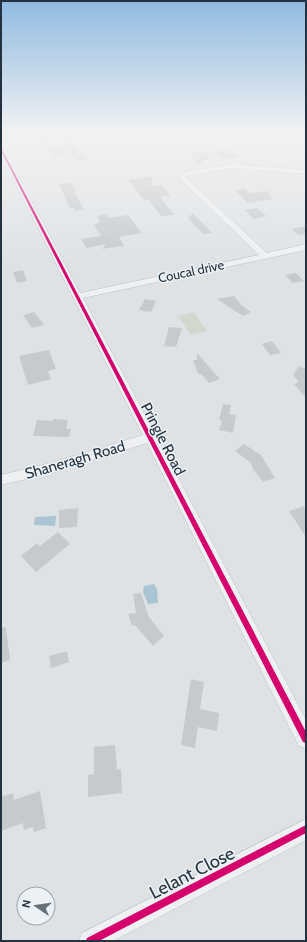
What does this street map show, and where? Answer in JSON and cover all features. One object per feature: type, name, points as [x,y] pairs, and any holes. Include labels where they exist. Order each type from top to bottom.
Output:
[{"type":"street","name":"Pringle Road","points":[[15,176],[149,438],[306,740]]},
{"type":"street","points":[[183,176],[184,179],[264,255]]},
{"type":"street","name":"Coucal drive","points":[[77,296],[306,247]]},
{"type":"street","name":"Shaneragh Road","points":[[1,480],[51,468],[149,438]]},
{"type":"street","name":"Lelant Close","points":[[90,941],[306,829]]},
{"type":"shaded area","points":[[194,312],[207,331],[191,335],[178,316]]},
{"type":"water","points":[[56,516],[55,526],[34,525],[35,517]]},
{"type":"water","points":[[154,584],[157,589],[158,603],[148,604],[143,592],[144,586]]},
{"type":"building","points":[[153,176],[151,187],[161,185],[171,196],[160,197],[174,215],[161,216],[148,199],[144,200],[128,180]]},
{"type":"building","points":[[71,183],[76,190],[74,191],[84,210],[76,211],[74,208],[70,208],[59,184]]},
{"type":"building","points":[[245,189],[249,193],[267,191],[273,199],[248,203],[235,190]]},
{"type":"building","points":[[257,208],[266,216],[254,219],[245,210]]},
{"type":"building","points":[[193,213],[212,233],[203,234],[188,218]]},
{"type":"building","points":[[106,214],[109,218],[128,215],[142,233],[119,237],[124,246],[102,249],[106,244],[86,248],[81,239],[101,236],[94,225],[100,222],[98,216]]},
{"type":"building","points":[[306,226],[306,234],[299,235],[291,229]]},
{"type":"building","points":[[23,270],[27,281],[17,283],[13,272]]},
{"type":"building","points":[[296,273],[304,281],[293,283],[285,275]]},
{"type":"building","points":[[234,296],[241,305],[251,312],[243,316],[217,299]]},
{"type":"building","points":[[145,299],[156,301],[151,312],[139,310]]},
{"type":"building","points":[[34,312],[44,325],[32,328],[23,315]]},
{"type":"building","points":[[169,327],[182,328],[176,347],[164,346]]},
{"type":"building","points":[[272,341],[281,353],[270,355],[262,344]]},
{"type":"building","points":[[49,350],[56,369],[48,371],[51,379],[28,385],[19,356]]},
{"type":"building","points":[[197,353],[220,379],[209,383],[201,374],[198,374],[193,360],[197,360]]},
{"type":"building","points":[[299,366],[306,369],[306,398],[294,384],[299,382],[293,375]]},
{"type":"building","points":[[223,404],[231,405],[229,414],[236,415],[233,433],[219,430],[222,421],[219,420]]},
{"type":"building","points":[[53,419],[68,420],[66,429],[71,429],[69,437],[33,436],[37,420],[53,421]]},
{"type":"building","points":[[244,444],[261,455],[275,478],[263,482],[254,471],[250,462],[235,451]]},
{"type":"building","points":[[304,506],[306,510],[306,537],[289,511]]},
{"type":"building","points":[[78,508],[77,527],[59,528],[59,510]]},
{"type":"building","points":[[58,532],[70,544],[36,572],[21,556],[37,543],[40,546]]},
{"type":"building","points":[[141,593],[149,617],[164,636],[153,646],[135,625],[132,626],[128,614],[136,613],[133,594]]},
{"type":"building","points":[[6,627],[10,660],[1,663],[1,628]]},
{"type":"building","points":[[67,651],[69,662],[51,668],[49,656]]},
{"type":"building","points":[[191,679],[204,682],[200,709],[219,713],[217,731],[198,727],[195,748],[181,745]]},
{"type":"building","points":[[115,745],[117,770],[121,769],[122,793],[88,797],[88,775],[94,774],[94,747]]},
{"type":"building","points":[[40,791],[46,828],[34,832],[33,827],[24,830],[23,823],[1,831],[1,797],[13,793],[14,800]]},
{"type":"cycle path","points":[[15,176],[306,739]]},
{"type":"cycle path","points":[[90,941],[306,829]]}]
